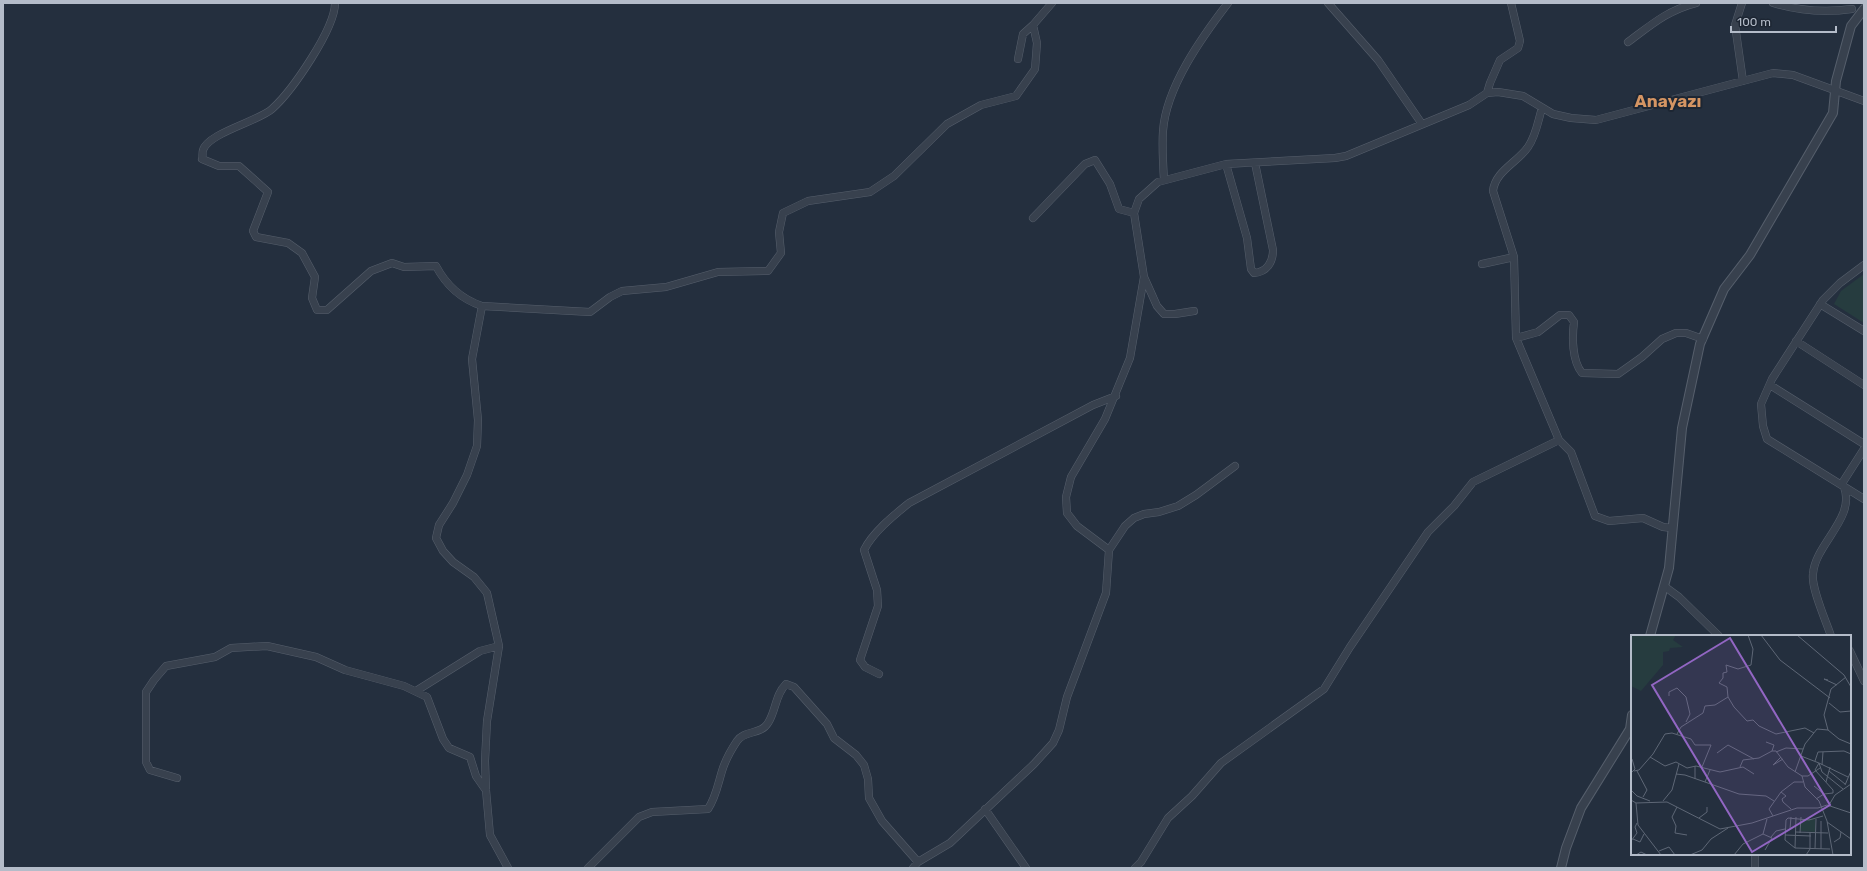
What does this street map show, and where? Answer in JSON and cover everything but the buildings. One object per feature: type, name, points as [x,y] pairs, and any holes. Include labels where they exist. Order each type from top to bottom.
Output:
[{"type":"street","points":[[335,3],[335,10],[322,39],[296,82],[271,110],[213,139],[203,149],[202,159],[219,166],[239,166],[268,192],[253,231],[256,237],[288,243],[302,253],[315,277],[312,298],[317,310],[327,310],[371,271],[392,263],[404,266],[436,266],[443,280],[469,302],[482,306],[590,312],[610,297],[622,291],[666,287],[718,272],[768,271],[781,253],[779,232],[783,213],[808,201],[870,192],[894,176],[947,124],[980,105],[1016,96],[1035,69],[1037,44],[1033,25]]},
{"type":"street","points":[[1018,59],[1023,34],[1052,3]]},
{"type":"street","points":[[1164,180],[1163,130],[1166,113],[1179,78],[1196,46],[1228,3]]},
{"type":"street","points":[[1328,3],[1378,60],[1422,124]]},
{"type":"street","points":[[1487,93],[1500,60],[1518,48],[1520,41],[1511,3]]},
{"type":"street","points":[[1628,42],[1668,13],[1680,7],[1696,3]]},
{"type":"street","points":[[1742,3],[1735,25],[1743,82]]},
{"type":"street","points":[[1773,3],[1796,10],[1834,11],[1850,6],[1858,17]]},
{"type":"street","points":[[1650,635],[1669,568],[1682,428],[1703,339],[1724,290],[1750,255],[1833,113],[1836,81],[1851,26],[1864,9]]},
{"type":"street","points":[[1194,311],[1164,314],[1157,306],[1144,277],[1134,213],[1139,199],[1158,182],[1164,180],[1226,164],[1335,158],[1346,156],[1469,105],[1487,93],[1498,92],[1523,96],[1553,114],[1571,118],[1596,120],[1773,73],[1793,75],[1864,101]]},
{"type":"street","points":[[1542,108],[1530,145],[1510,164],[1494,185],[1493,191],[1514,257],[1516,338],[1559,440],[1571,452],[1595,516],[1609,521],[1643,518],[1663,527],[1672,528]]},
{"type":"street","points":[[1033,218],[1085,164],[1095,160],[1110,184],[1119,209],[1134,213]]},
{"type":"street","points":[[1226,164],[1247,238],[1251,270],[1254,273],[1261,272],[1270,265],[1273,259],[1273,250],[1255,163]]},
{"type":"street","points":[[1482,264],[1514,257]]},
{"type":"street","points":[[1864,265],[1840,283],[1820,304],[1770,385],[1761,404],[1763,426],[1767,439],[1864,499]]},
{"type":"street","points":[[1109,550],[1077,526],[1067,513],[1066,496],[1071,477],[1105,419],[1116,396],[1130,358],[1144,277]]},
{"type":"street","points":[[1820,304],[1864,331]]},
{"type":"street","points":[[482,306],[472,359],[478,420],[477,446],[467,475],[453,503],[439,525],[436,538],[443,551],[453,562],[474,577],[487,593],[499,646],[487,721],[485,761],[486,790],[490,835],[508,868]]},
{"type":"street","points":[[1516,338],[1538,332],[1560,315],[1569,315],[1574,322],[1573,332],[1577,367],[1582,372],[1606,374],[1618,374],[1669,335],[1686,333],[1703,339]]},
{"type":"street","points":[[1796,341],[1864,385]]},
{"type":"street","points":[[1770,385],[1864,444]]},
{"type":"street","points":[[879,674],[865,667],[860,660],[878,606],[878,590],[864,550],[868,543],[896,513],[909,503],[1093,405],[1116,396]]},
{"type":"street","points":[[1134,868],[1141,862],[1168,818],[1192,796],[1221,764],[1324,689],[1350,647],[1428,532],[1454,506],[1473,482],[1559,440]]},
{"type":"street","points":[[1842,486],[1864,449]]},
{"type":"street","points":[[588,868],[639,817],[652,812],[708,809],[714,801],[722,770],[738,739],[745,734],[758,731],[767,726],[772,717],[780,690],[786,684],[794,687],[827,724],[834,738],[856,754],[864,765],[868,779],[869,798],[882,821],[916,865],[950,843],[1034,764],[1053,743],[1059,730],[1067,697],[1106,593],[1109,550],[1125,526],[1134,518],[1144,514],[1159,512],[1178,506],[1196,495],[1234,466]]},
{"type":"street","points":[[1831,635],[1812,576],[1817,559],[1844,512],[1847,499],[1842,486]]},
{"type":"street","points":[[1664,586],[1679,597],[1718,635]]},
{"type":"street","points":[[177,778],[150,770],[146,762],[146,692],[154,680],[166,666],[215,658],[231,648],[267,646],[316,657],[345,670],[392,682],[427,697],[443,739],[449,748],[470,757],[476,776],[486,790]]},
{"type":"street","points":[[416,691],[480,651],[499,646]]},
{"type":"street","points":[[1851,653],[1864,681]]},
{"type":"street","points":[[1561,868],[1566,848],[1581,808],[1630,729],[1631,722]]},
{"type":"street","points":[[985,810],[1026,868]]},
{"type":"street","points":[[1755,855],[1755,868]]},
{"type":"green space","points":[[1864,274],[1864,323],[1834,304],[1841,291]]},
{"type":"district","name":"Anayazı","points":[[1668,101]]}]
